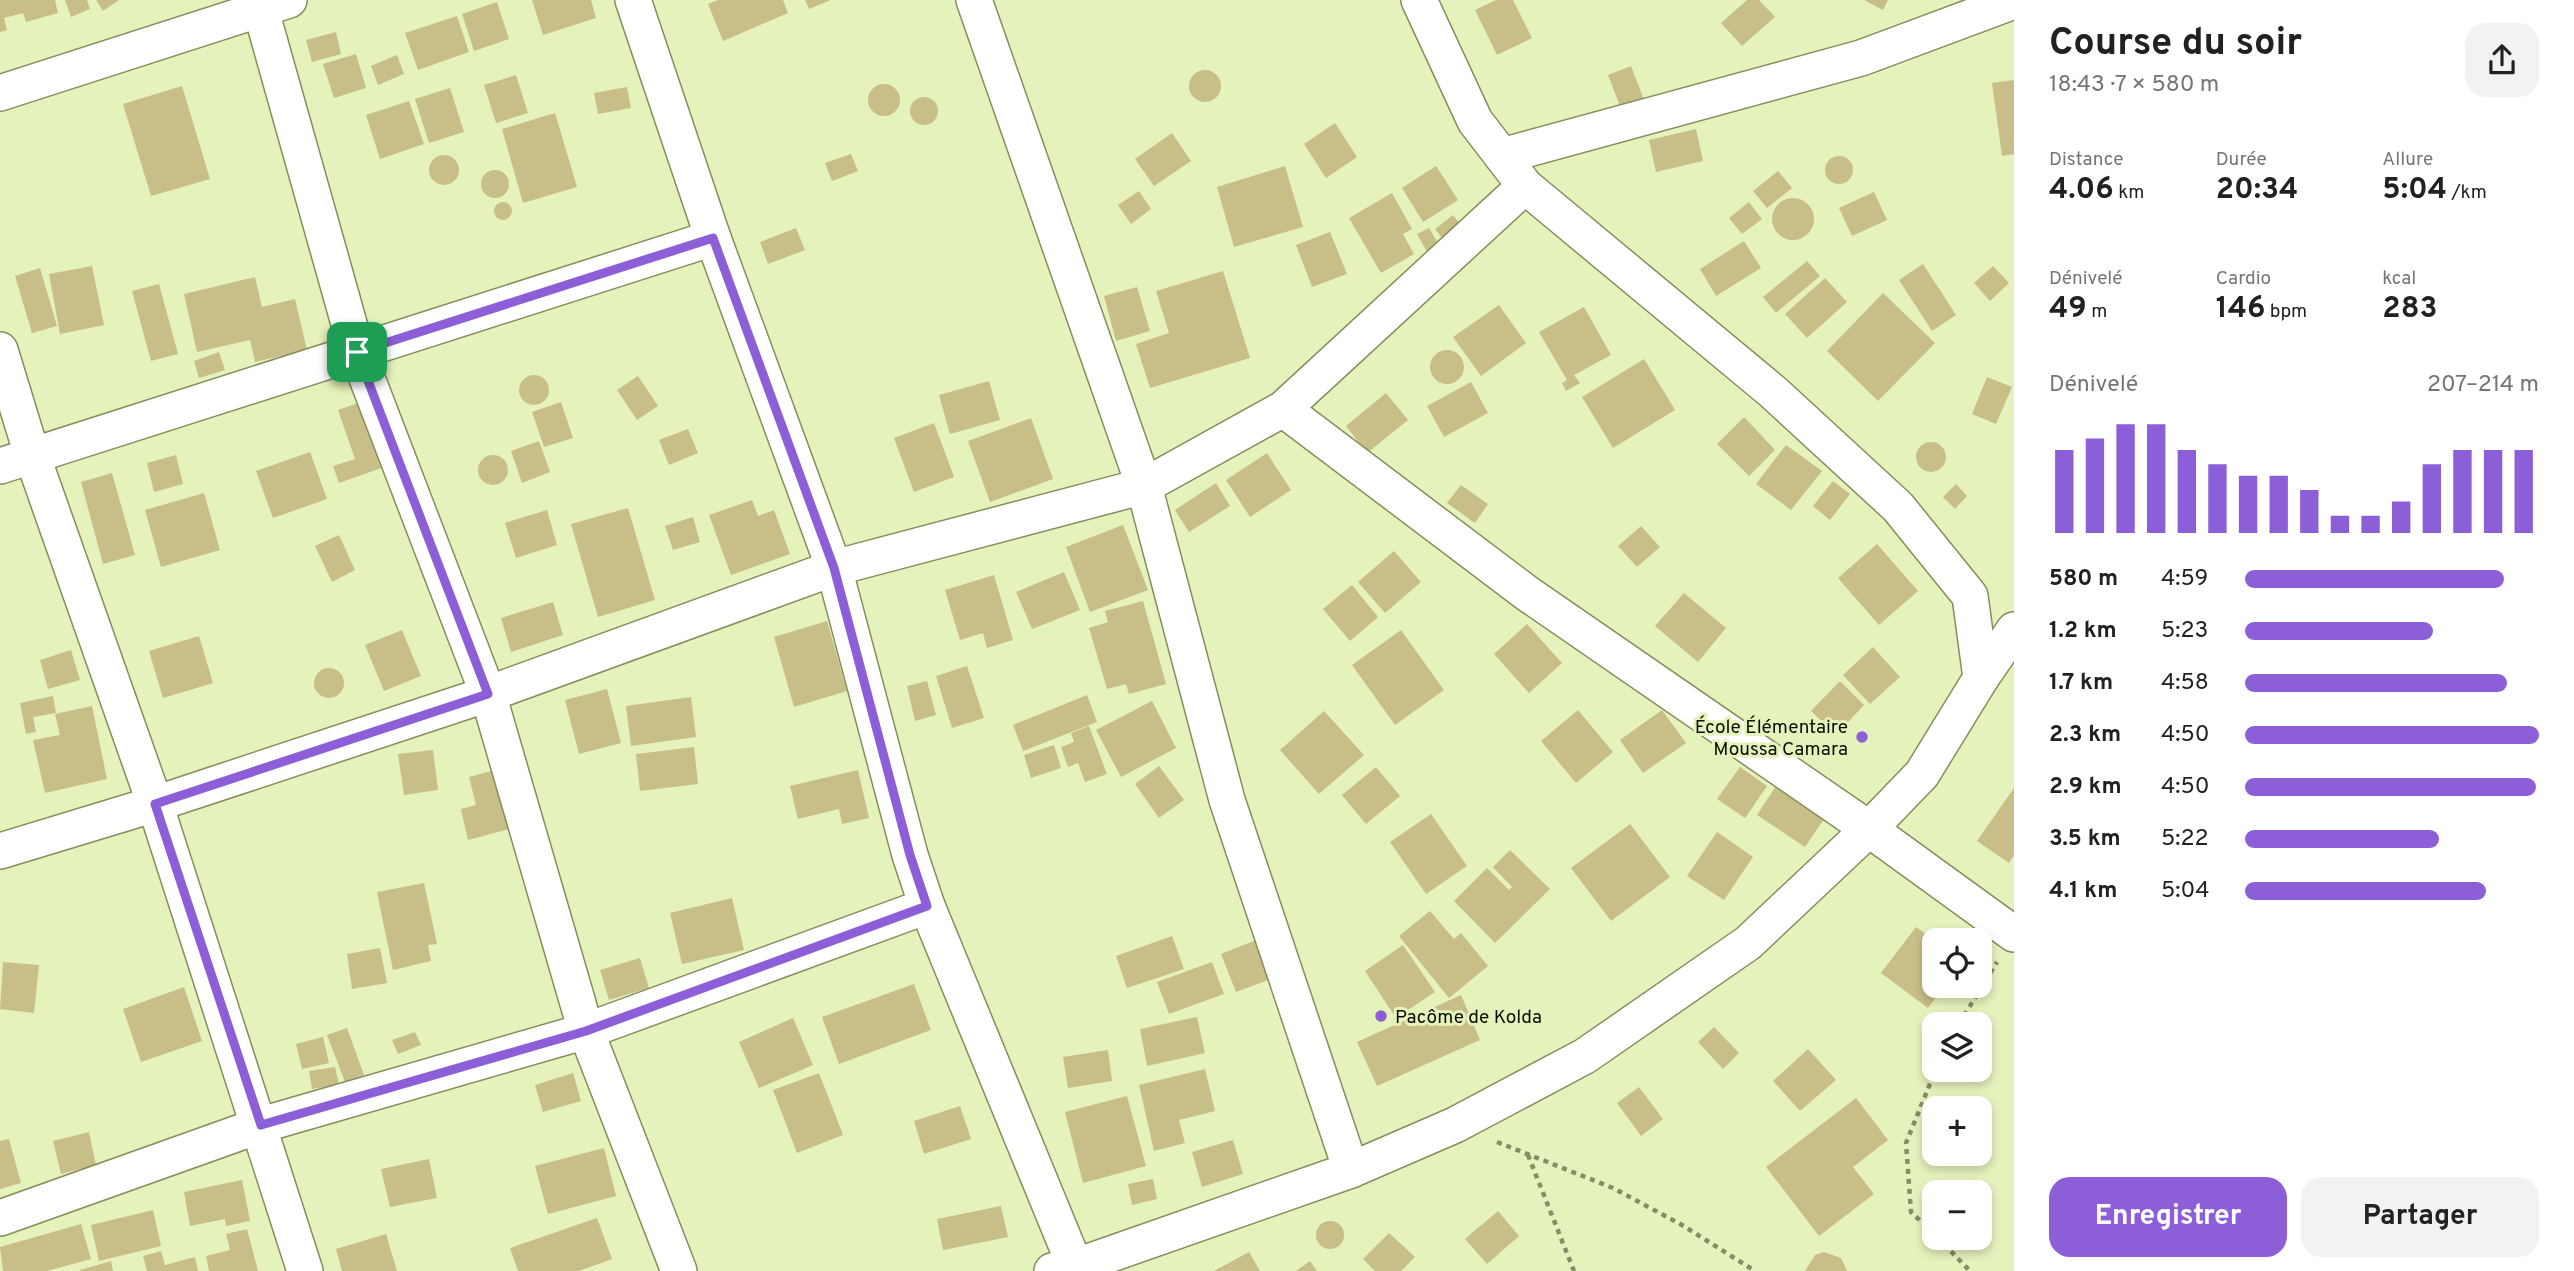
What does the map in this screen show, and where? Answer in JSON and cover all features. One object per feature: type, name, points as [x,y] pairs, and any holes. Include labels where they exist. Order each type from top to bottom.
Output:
[{"type":"street","points":[[632,0],[713,238],[834,568],[910,855],[927,906],[1068,1270],[1351,1170],[1455,1125],[1585,1056],[1748,943],[1869,830],[1922,774],[2014,630]]},
{"type":"street","points":[[974,0],[1144,486],[1227,800],[1351,1170]]},
{"type":"street","points":[[1419,0],[1475,121],[1525,186],[1773,392],[1898,507],[1970,596],[1981,678]]},
{"type":"street","points":[[1502,156],[1861,58],[2014,1]]},
{"type":"street","points":[[0,93],[269,3],[357,352],[488,694],[586,1031],[679,1271]]},
{"type":"street","points":[[0,851],[155,804],[488,694],[834,568],[1144,486],[1283,409],[1525,186]]},
{"type":"street","points":[[16,460],[713,238]]},
{"type":"street","points":[[0,350],[16,460],[155,804],[261,1125],[305,1271]]},
{"type":"street","points":[[1283,409],[1528,594],[2014,934]]},
{"type":"street","points":[[0,1218],[261,1125],[586,1031],[927,906]]},
{"type":"path","points":[[1966,1012],[2014,934]]},
{"type":"path","points":[[1922,1223],[1911,1212],[1906,1143],[1931,1082]]},
{"type":"path","points":[[1455,1125],[1613,1188],[1682,1225],[1755,1271]]},
{"type":"path","points":[[1527,1154],[1574,1271]]},
{"type":"path","points":[[1949,1250],[1970,1271]]},
{"type":"building","points":[[0,0],[55,0],[58,13],[26,22],[23,13],[4,18],[7,30],[0,32]]},
{"type":"building","points":[[65,0],[87,0],[90,9],[71,17]]},
{"type":"building","points":[[96,0],[119,0],[103,11]]},
{"type":"building","points":[[532,0],[591,0],[596,18],[543,35]]},
{"type":"building","points":[[718,0],[783,0],[788,13],[723,41],[708,4]]},
{"type":"building","points":[[805,0],[831,0],[809,9]]},
{"type":"building","points":[[1496,0],[1513,0],[1532,38],[1497,55],[1475,10]]},
{"type":"building","points":[[1747,0],[1759,0],[1775,17],[1742,46],[1721,23]]},
{"type":"building","points":[[1864,0],[1888,0],[1883,10]]},
{"type":"building","points":[[497,2],[509,39],[474,51],[462,14]]},
{"type":"building","points":[[457,16],[469,52],[418,70],[405,33]]},
{"type":"building","points":[[336,32],[341,54],[312,62],[306,40]]},
{"type":"building","points":[[356,54],[366,88],[334,98],[323,64]]},
{"type":"building","points":[[397,55],[404,74],[378,85],[371,66]]},
{"type":"building","points":[[1631,66],[1646,105],[1623,114],[1608,75]]},
{"type":"building","points":[[1205,70],[1216,75],[1221,86],[1216,97],[1205,102],[1194,97],[1189,86],[1194,75]]},
{"type":"building","points":[[516,75],[528,113],[496,123],[484,85]]},
{"type":"building","points":[[2014,80],[2014,154],[2002,156],[1992,83]]},
{"type":"building","points":[[884,84],[895,89],[900,100],[895,111],[884,116],[873,111],[868,100],[873,89]]},
{"type":"building","points":[[182,86],[210,179],[151,196],[123,104]]},
{"type":"building","points":[[627,87],[631,108],[598,114],[594,93]]},
{"type":"building","points":[[450,88],[464,132],[429,143],[415,99]]},
{"type":"building","points":[[924,97],[934,101],[938,111],[934,121],[924,125],[914,121],[910,111],[914,101]]},
{"type":"building","points":[[409,101],[424,144],[380,159],[366,115]]},
{"type":"building","points":[[555,113],[577,187],[523,203],[502,129]]},
{"type":"building","points":[[1335,123],[1357,157],[1326,178],[1304,144]]},
{"type":"building","points":[[1696,129],[1703,161],[1656,172],[1649,140]]},
{"type":"building","points":[[1172,133],[1191,161],[1154,186],[1135,159]]},
{"type":"building","points":[[851,154],[858,171],[832,181],[825,163]]},
{"type":"building","points":[[444,155],[454,160],[459,170],[454,180],[444,185],[434,180],[429,170],[434,160]]},
{"type":"building","points":[[1839,156],[1849,160],[1853,170],[1849,180],[1839,184],[1829,180],[1825,170],[1829,160]]},
{"type":"building","points":[[1285,166],[1303,227],[1234,247],[1217,187]]},
{"type":"building","points":[[1436,166],[1458,200],[1423,222],[1402,188]]},
{"type":"building","points":[[495,170],[505,174],[509,184],[505,194],[495,198],[485,194],[481,184],[485,174]]},
{"type":"building","points":[[1778,171],[1792,188],[1767,208],[1753,191]]},
{"type":"building","points":[[1139,191],[1151,209],[1131,224],[1118,205]]},
{"type":"building","points":[[1874,192],[1887,220],[1852,236],[1839,208]]},
{"type":"building","points":[[1392,193],[1412,229],[1403,234],[1414,254],[1381,273],[1349,218]]},
{"type":"building","points":[[1793,198],[1808,204],[1814,219],[1808,234],[1793,240],[1778,234],[1772,219],[1778,204]]},
{"type":"building","points":[[503,202],[511,207],[512,211],[507,219],[503,220],[495,215],[494,211],[499,203]]},
{"type":"building","points":[[1749,202],[1762,219],[1742,234],[1729,218]]},
{"type":"building","points":[[1453,215],[1463,228],[1446,243],[1435,229]]},
{"type":"building","points":[[796,228],[805,250],[768,264],[760,242]]},
{"type":"building","points":[[1429,228],[1439,245],[1427,252],[1417,234]]},
{"type":"building","points":[[1330,232],[1347,274],[1312,287],[1296,245]]},
{"type":"building","points":[[1744,241],[1761,268],[1716,296],[1700,269]]},
{"type":"building","points":[[1807,261],[1820,276],[1776,313],[1763,297]]},
{"type":"building","points":[[1923,264],[1956,315],[1932,331],[1899,280]]},
{"type":"building","points":[[92,266],[104,325],[60,334],[49,274]]},
{"type":"building","points":[[1993,266],[2009,283],[1990,301],[1974,283]]},
{"type":"building","points":[[40,268],[57,326],[32,333],[15,276]]},
{"type":"building","points":[[1223,271],[1250,358],[1150,388],[1136,344],[1169,333],[1156,291]]},
{"type":"building","points":[[255,277],[262,307],[295,299],[307,350],[255,362],[250,340],[197,352],[184,294]]},
{"type":"building","points":[[1825,278],[1847,302],[1807,338],[1785,314]]},
{"type":"building","points":[[159,284],[178,354],[151,361],[132,291]]},
{"type":"building","points":[[1137,287],[1150,331],[1116,341],[1104,296]]},
{"type":"building","points":[[1883,293],[1935,343],[1878,401],[1827,351]]},
{"type":"building","points":[[1499,305],[1526,343],[1481,376],[1453,337]]},
{"type":"building","points":[[1584,307],[1611,355],[1574,375],[1580,383],[1566,391],[1562,383],[1567,380],[1539,332]]},
{"type":"building","points":[[1447,350],[1459,355],[1464,367],[1459,379],[1447,384],[1435,379],[1430,367],[1435,355]]},
{"type":"building","points":[[219,352],[225,370],[199,378],[194,361]]},
{"type":"building","points":[[1644,359],[1675,410],[1613,448],[1582,397]]},
{"type":"building","points":[[534,375],[545,379],[549,390],[545,401],[534,405],[523,401],[519,390],[523,379]]},
{"type":"building","points":[[638,376],[658,406],[637,420],[617,390]]},
{"type":"building","points":[[1987,377],[2012,387],[1996,424],[1972,414]]},
{"type":"building","points":[[989,381],[1000,420],[950,434],[939,395]]},
{"type":"building","points":[[1471,382],[1488,413],[1444,437],[1427,406]]},
{"type":"building","points":[[1386,393],[1408,420],[1367,453],[1346,426]]},
{"type":"building","points":[[367,400],[390,465],[339,483],[333,466],[355,459],[338,410]]},
{"type":"building","points":[[561,402],[573,438],[544,447],[532,412]]},
{"type":"building","points":[[1744,417],[1775,450],[1749,476],[1717,444]]},
{"type":"building","points":[[1031,418],[1053,479],[990,502],[968,441]]},
{"type":"building","points":[[934,423],[954,477],[914,492],[894,438]]},
{"type":"building","points":[[688,429],[698,453],[669,465],[659,440]]},
{"type":"building","points":[[539,441],[550,472],[522,483],[511,451]]},
{"type":"building","points":[[1931,442],[1942,446],[1946,457],[1942,468],[1931,472],[1920,468],[1916,457],[1920,446]]},
{"type":"building","points":[[1786,445],[1822,471],[1791,510],[1756,484]]},
{"type":"building","points":[[310,452],[327,499],[273,518],[256,471]]},
{"type":"building","points":[[1267,453],[1291,490],[1250,517],[1226,480]]},
{"type":"building","points":[[176,455],[183,484],[154,492],[147,463]]},
{"type":"building","points":[[493,455],[504,459],[508,470],[504,481],[493,485],[482,481],[478,470],[482,459]]},
{"type":"building","points":[[112,473],[135,555],[103,564],[81,482]]},
{"type":"building","points":[[1833,481],[1850,494],[1830,520],[1813,506]]},
{"type":"building","points":[[1216,483],[1230,506],[1189,532],[1175,510]]},
{"type":"building","points":[[1956,484],[1967,496],[1955,509],[1943,497]]},
{"type":"building","points":[[1461,485],[1488,504],[1475,523],[1447,503]]},
{"type":"building","points":[[204,493],[220,550],[161,567],[145,510]]},
{"type":"building","points":[[752,500],[758,516],[774,510],[790,554],[731,575],[709,515]]},
{"type":"building","points":[[628,508],[655,600],[598,617],[571,524]]},
{"type":"building","points":[[547,510],[557,545],[516,558],[505,523]]},
{"type":"building","points":[[693,517],[700,542],[673,550],[665,526]]},
{"type":"building","points":[[1123,525],[1148,590],[1090,612],[1066,547]]},
{"type":"building","points":[[1641,526],[1660,547],[1637,567],[1618,546]]},
{"type":"building","points":[[339,535],[355,570],[332,582],[315,546]]},
{"type":"building","points":[[1877,544],[1918,591],[1879,625],[1838,578]]},
{"type":"building","points":[[1394,551],[1421,582],[1385,613],[1358,582]]},
{"type":"building","points":[[1064,572],[1080,610],[1032,629],[1016,592]]},
{"type":"building","points":[[994,575],[1013,640],[987,648],[983,633],[960,640],[945,590]]},
{"type":"building","points":[[1352,585],[1378,617],[1350,641],[1323,609]]},
{"type":"building","points":[[1684,593],[1726,628],[1698,662],[1655,626]]},
{"type":"building","points":[[1143,601],[1166,684],[1129,694],[1126,684],[1107,689],[1089,628],[1108,622],[1105,611]]},
{"type":"building","points":[[553,602],[563,635],[511,652],[501,618]]},
{"type":"building","points":[[827,621],[847,691],[794,707],[774,637]]},
{"type":"building","points":[[1527,624],[1562,663],[1529,693],[1494,654]]},
{"type":"building","points":[[402,630],[421,676],[384,691],[365,645]]},
{"type":"building","points":[[1401,630],[1444,690],[1395,725],[1352,665]]},
{"type":"building","points":[[199,636],[213,683],[163,698],[149,651]]},
{"type":"building","points":[[1873,647],[1900,677],[1870,704],[1843,675]]},
{"type":"building","points":[[71,650],[80,680],[48,689],[40,660]]},
{"type":"building","points":[[967,666],[984,718],[952,728],[936,676]]},
{"type":"building","points":[[329,668],[340,672],[344,683],[340,694],[329,698],[318,694],[314,683],[318,672]]},
{"type":"building","points":[[927,681],[936,715],[915,721],[907,686]]},
{"type":"building","points":[[1840,681],[1864,705],[1836,735],[1811,711]]},
{"type":"building","points":[[607,689],[621,743],[579,754],[565,700]]},
{"type":"building","points":[[1087,695],[1097,722],[1023,751],[1013,725]]},
{"type":"building","points":[[53,696],[56,713],[33,717],[36,732],[26,734],[20,703]]},
{"type":"building","points":[[691,697],[696,737],[631,746],[626,706]]},
{"type":"building","points":[[1152,701],[1176,748],[1121,777],[1096,730]]},
{"type":"building","points":[[92,706],[107,779],[45,793],[33,740],[60,735],[55,714]]},
{"type":"building","points":[[1578,710],[1613,752],[1576,783],[1541,741]]},
{"type":"building","points":[[1662,710],[1686,743],[1643,773],[1620,740]]},
{"type":"building","points":[[1324,711],[1364,755],[1319,794],[1280,750]]},
{"type":"building","points":[[1089,726],[1107,774],[1085,782],[1078,763],[1068,767],[1061,747],[1074,742],[1071,733]]},
{"type":"building","points":[[1054,745],[1061,768],[1031,778],[1024,755]]},
{"type":"building","points":[[694,747],[698,784],[640,791],[636,754]]},
{"type":"building","points":[[433,750],[438,790],[404,795],[398,754]]},
{"type":"building","points":[[1159,766],[1184,800],[1159,818],[1135,784]]},
{"type":"building","points":[[1376,767],[1400,796],[1366,824],[1342,795]]},
{"type":"building","points":[[1740,767],[1767,786],[1745,818],[1717,799]]},
{"type":"building","points":[[502,768],[517,827],[468,840],[461,809],[476,805],[469,777]]},
{"type":"building","points":[[858,770],[869,818],[842,824],[839,809],[798,819],[790,786]]},
{"type":"building","points":[[1776,786],[1824,819],[1805,847],[1757,815]]},
{"type":"building","points":[[2014,788],[2014,855],[2009,863],[1977,841]]},
{"type":"building","points":[[1431,814],[1467,866],[1426,894],[1390,842]]},
{"type":"building","points":[[1630,824],[1670,877],[1611,921],[1571,868]]},
{"type":"building","points":[[1717,832],[1753,857],[1724,900],[1687,876]]},
{"type":"building","points":[[1510,850],[1550,889],[1495,943],[1454,901],[1487,868],[1509,890],[1512,887],[1493,867]]},
{"type":"building","points":[[424,883],[437,944],[428,945],[431,961],[393,970],[377,892]]},
{"type":"building","points":[[732,898],[744,950],[682,964],[670,913]]},
{"type":"building","points":[[1430,911],[1454,939],[1461,933],[1488,966],[1449,998],[1399,936]]},
{"type":"building","points":[[1916,927],[1922,931],[1922,998],[1935,998],[1928,1008],[1881,973]]},
{"type":"building","points":[[1172,936],[1184,969],[1127,988],[1116,956]]},
{"type":"building","points":[[1256,940],[1271,979],[1236,992],[1221,954]]},
{"type":"building","points":[[1403,945],[1435,992],[1396,1018],[1365,971]]},
{"type":"building","points":[[380,948],[387,983],[352,989],[347,954]]},
{"type":"building","points":[[640,958],[649,988],[609,1000],[600,970]]},
{"type":"building","points":[[3,962],[39,965],[34,1013],[0,1009]]},
{"type":"building","points":[[1212,962],[1224,994],[1169,1014],[1157,982]]},
{"type":"building","points":[[914,984],[931,1030],[839,1064],[822,1017]]},
{"type":"building","points":[[184,987],[202,1041],[141,1062],[123,1009]]},
{"type":"building","points":[[1461,995],[1480,1040],[1377,1086],[1357,1042]]},
{"type":"building","points":[[1197,1017],[1205,1053],[1147,1066],[1140,1029]]},
{"type":"building","points":[[793,1018],[813,1065],[759,1088],[739,1042]]},
{"type":"building","points":[[1714,1027],[1739,1053],[1723,1069],[1698,1042]]},
{"type":"building","points":[[347,1028],[364,1075],[345,1082],[327,1035]]},
{"type":"building","points":[[415,1032],[421,1045],[398,1054],[392,1040]]},
{"type":"building","points":[[323,1037],[329,1063],[302,1069],[296,1044]]},
{"type":"building","points":[[1808,1049],[1836,1080],[1800,1111],[1773,1081]]},
{"type":"building","points":[[1108,1050],[1112,1081],[1068,1088],[1063,1057]]},
{"type":"building","points":[[335,1067],[339,1085],[312,1089],[309,1071]]},
{"type":"building","points":[[1205,1069],[1215,1111],[1179,1120],[1185,1143],[1154,1151],[1139,1085]]},
{"type":"building","points":[[573,1073],[581,1101],[543,1112],[535,1085]]},
{"type":"building","points":[[819,1073],[843,1135],[797,1153],[773,1090]]},
{"type":"building","points":[[1639,1087],[1663,1119],[1641,1136],[1617,1103]]},
{"type":"building","points":[[1127,1096],[1146,1166],[1083,1183],[1065,1112]]},
{"type":"building","points":[[1856,1098],[1888,1140],[1853,1167],[1874,1194],[1819,1236],[1766,1167]]},
{"type":"building","points":[[960,1106],[971,1139],[924,1154],[914,1121]]},
{"type":"building","points":[[89,1132],[96,1165],[61,1174],[53,1141]]},
{"type":"building","points":[[9,1139],[21,1183],[0,1189],[0,1141]]},
{"type":"building","points":[[1233,1140],[1243,1174],[1202,1187],[1192,1152]]},
{"type":"building","points":[[604,1148],[616,1196],[548,1214],[535,1166]]},
{"type":"building","points":[[429,1159],[437,1198],[390,1207],[381,1169]]},
{"type":"building","points":[[1153,1179],[1157,1199],[1132,1205],[1128,1184]]},
{"type":"building","points":[[242,1180],[250,1221],[226,1226],[225,1219],[190,1226],[184,1192]]},
{"type":"building","points":[[1001,1206],[1008,1237],[943,1250],[937,1219]]},
{"type":"building","points":[[153,1210],[161,1246],[99,1261],[91,1225]]},
{"type":"building","points":[[1498,1211],[1519,1236],[1487,1264],[1465,1239]]},
{"type":"building","points":[[597,1218],[612,1259],[579,1271],[518,1271],[510,1248]]},
{"type":"building","points":[[1330,1221],[1340,1225],[1344,1235],[1340,1245],[1330,1249],[1320,1245],[1316,1235],[1320,1225]]},
{"type":"building","points":[[81,1224],[91,1259],[47,1271],[3,1271],[0,1247]]},
{"type":"building","points":[[247,1229],[258,1271],[209,1271],[206,1256],[230,1250],[226,1234]]},
{"type":"building","points":[[1389,1233],[1415,1257],[1401,1271],[1375,1271],[1363,1259]]},
{"type":"building","points":[[386,1234],[397,1271],[342,1271],[336,1249]]},
{"type":"building","points":[[161,1251],[165,1265],[195,1257],[198,1271],[147,1271],[143,1256]]},
{"type":"building","points":[[1249,1252],[1260,1271],[1214,1271]]},
{"type":"building","points":[[1824,1252],[1841,1258],[1847,1271],[1805,1271],[1815,1255]]},
{"type":"building","points":[[111,1261],[113,1271],[80,1271],[80,1270]]},
{"type":"building","points":[[1310,1261],[1317,1271],[1296,1271]]},
{"type":"place","name":"École Élémentaire Moussa Camara","points":[[1862,737]]},
{"type":"place","name":"Pacôme de Kolda","points":[[1381,1016]]},
{"type":"route","points":[[713,238],[834,568],[910,855],[927,906],[586,1031],[261,1125],[155,804],[488,694],[357,352],[713,238]]}]
